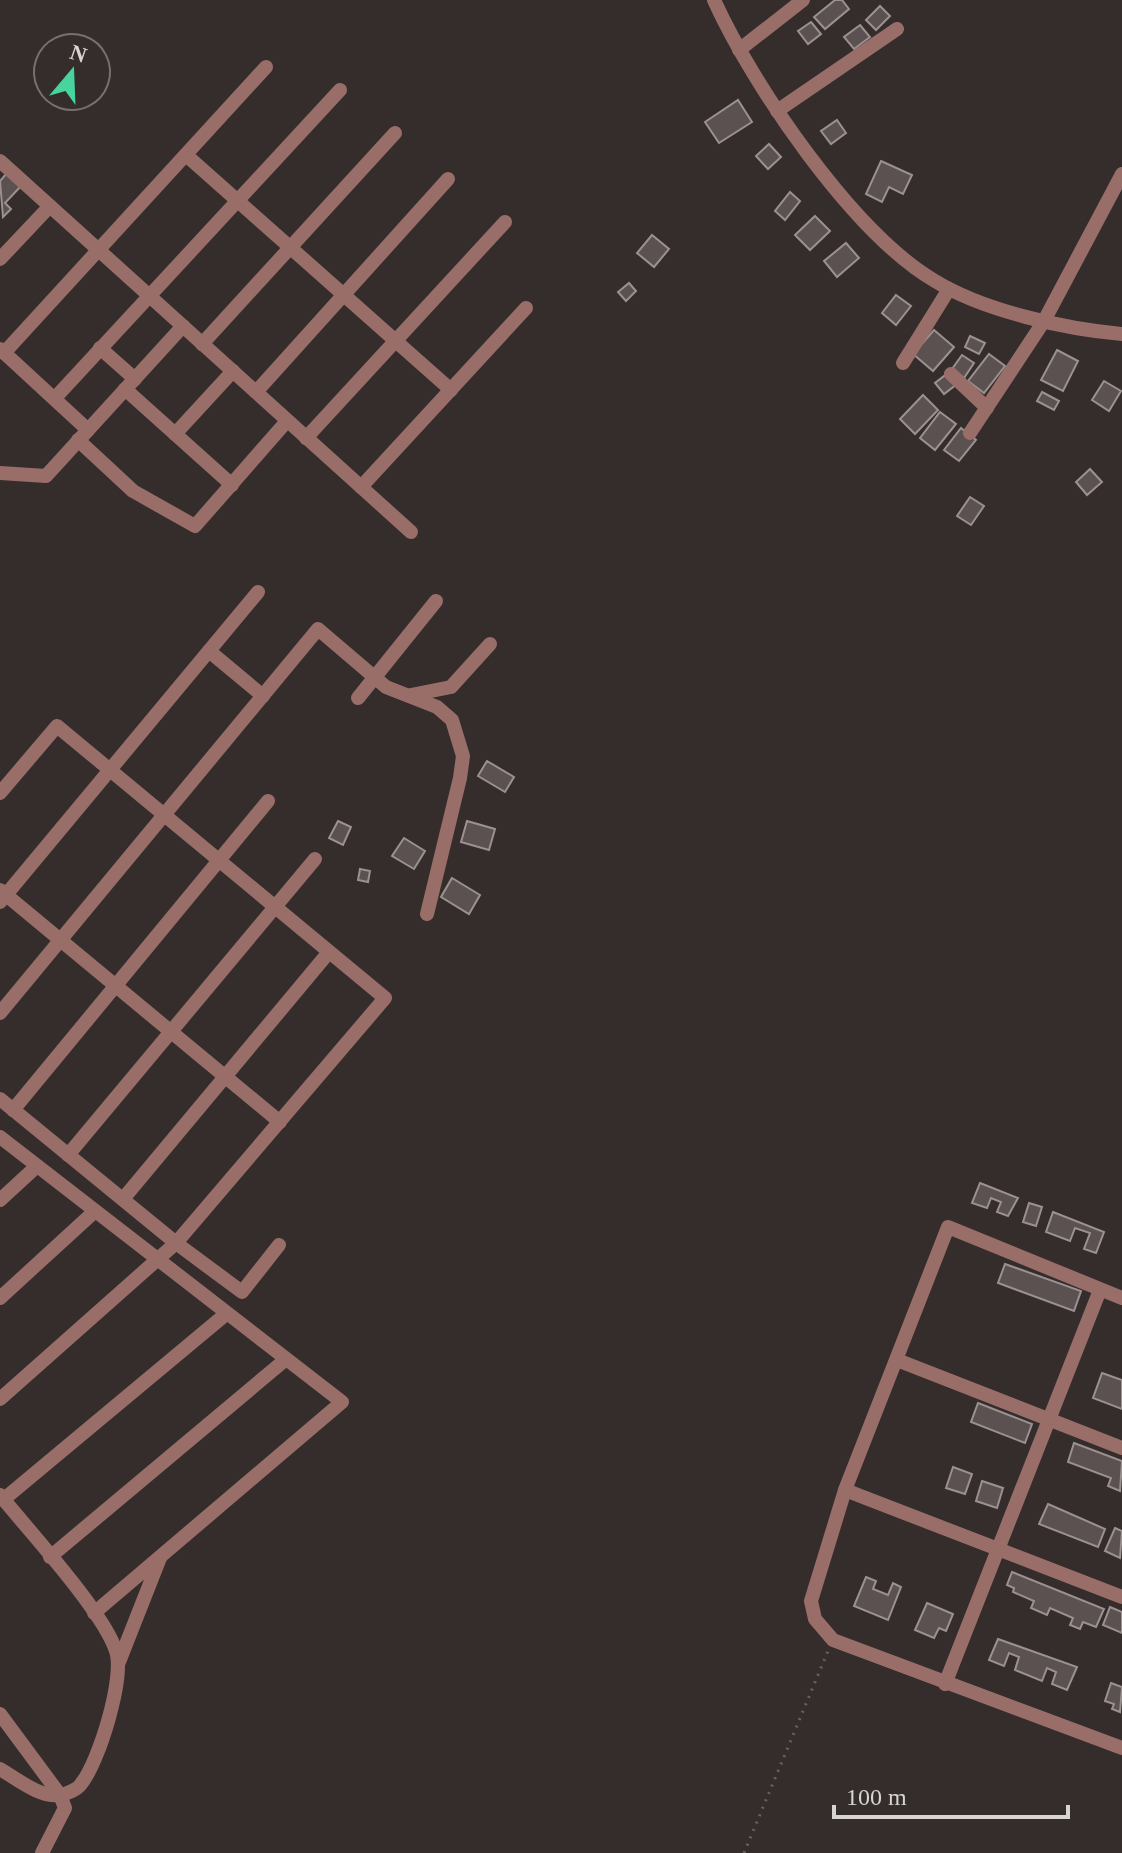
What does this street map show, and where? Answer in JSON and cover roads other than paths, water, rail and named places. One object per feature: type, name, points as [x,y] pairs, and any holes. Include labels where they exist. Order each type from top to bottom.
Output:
[{"type":"street","points":[[714,0],[739,50],[777,111],[853,208],[893,250],[949,289],[1044,321],[1122,334]]},
{"type":"street","points":[[739,50],[803,0]]},
{"type":"street","points":[[777,111],[897,29]]},
{"type":"street","points":[[266,67],[99,251],[2,351],[55,398],[133,491],[195,526],[287,421]]},
{"type":"street","points":[[55,398],[340,90]]},
{"type":"street","points":[[202,344],[395,133]]},
{"type":"street","points":[[186,155],[451,390]]},
{"type":"street","points":[[0,161],[411,532]]},
{"type":"street","points":[[970,433],[1044,321],[1122,174]]},
{"type":"street","points":[[256,392],[448,179]]},
{"type":"street","points":[[0,259],[50,206]]},
{"type":"street","points":[[306,438],[505,222]]},
{"type":"street","points":[[903,363],[949,289]]},
{"type":"street","points":[[361,487],[526,308]]},
{"type":"street","points":[[0,473],[46,476],[183,326]]},
{"type":"street","points":[[100,348],[175,434],[232,485]]},
{"type":"street","points":[[175,434],[233,371]]},
{"type":"street","points":[[951,374],[987,408]]},
{"type":"street","points":[[258,592],[110,772],[2,896],[172,1030],[280,1122]]},
{"type":"street","points":[[358,698],[436,601]]},
{"type":"street","points":[[0,1013],[318,629],[386,687],[437,707],[452,720],[463,756],[427,914]]},
{"type":"street","points":[[405,696],[451,687],[490,644]]},
{"type":"street","points":[[209,651],[263,696]]},
{"type":"street","points":[[0,793],[57,726],[385,998],[176,1243],[0,1399]]},
{"type":"street","points":[[13,1110],[268,801]]},
{"type":"street","points":[[68,1155],[315,859]]},
{"type":"street","points":[[123,1199],[329,952]]},
{"type":"street","points":[[0,1099],[176,1243],[242,1292],[279,1245]]},
{"type":"street","points":[[0,1137],[342,1402],[94,1613]]},
{"type":"street","points":[[0,1200],[37,1166]]},
{"type":"street","points":[[0,1298],[94,1212]]},
{"type":"street","points":[[1122,1298],[948,1227],[845,1490],[811,1601],[815,1619],[833,1640],[1122,1748]]},
{"type":"street","points":[[945,1684],[1100,1290]]},
{"type":"street","points":[[0,1769],[44,1794],[60,1795],[80,1787],[90,1768],[119,1679],[116,1651],[94,1613],[2,1497],[226,1314]]},
{"type":"street","points":[[50,1557],[285,1360]]},
{"type":"street","points":[[897,1360],[1122,1448]]},
{"type":"street","points":[[845,1490],[1122,1597]]},
{"type":"street","points":[[118,1666],[160,1557]]},
{"type":"street","points":[[0,1714],[60,1795],[64,1816],[42,1853]]}]
